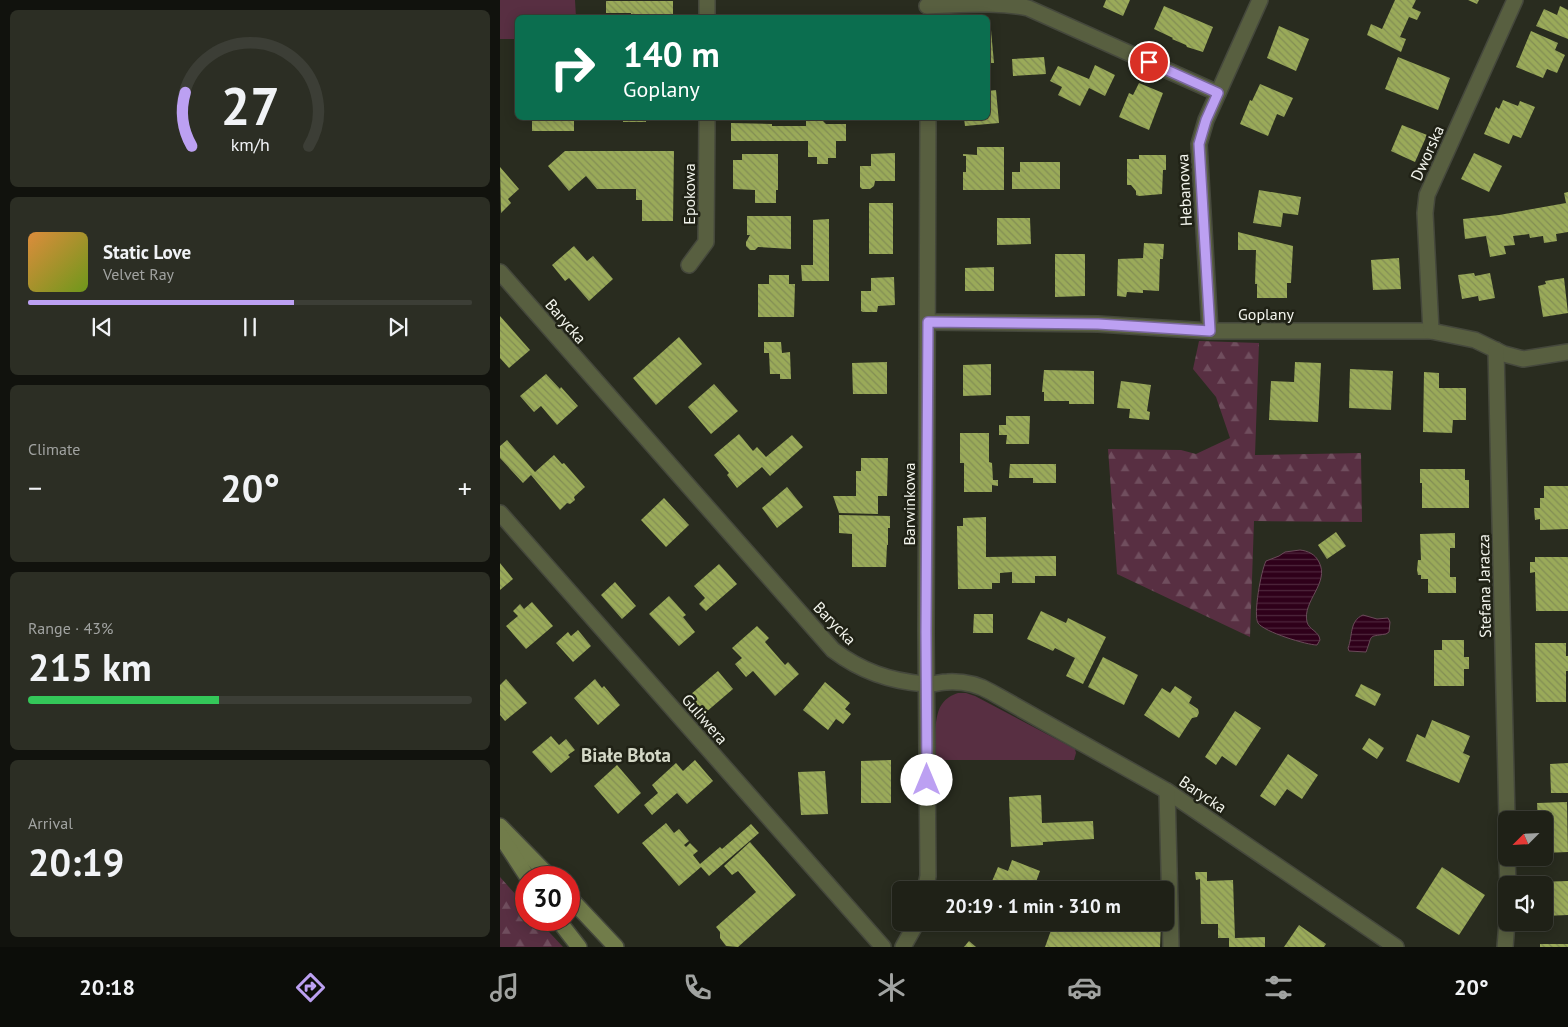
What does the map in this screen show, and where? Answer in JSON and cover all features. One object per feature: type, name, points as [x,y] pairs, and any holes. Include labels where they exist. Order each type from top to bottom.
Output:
[{"type":"main road","points":[[500,826],[539,866]]},
{"type":"main road","points":[[500,835],[520,866]]},
{"type":"main road","points":[[580,909],[616,947]]},
{"type":"main road","points":[[567,931],[579,947]]},
{"type":"street","points":[[707,0],[707,15]]},
{"type":"street","name":"Hebanowa","points":[[1210,331],[1199,144],[1206,120],[1260,0]]},
{"type":"street","name":"Dworska","points":[[1431,331],[1425,213],[1427,196],[1516,0]]},
{"type":"street","points":[[927,8],[1011,4],[1028,8],[1218,93]]},
{"type":"street","name":"Epokowa","points":[[689,265],[706,242],[707,120]]},
{"type":"street","name":"Barwinkowa","points":[[927,881],[928,120]]},
{"type":"street","name":"Barycka","points":[[500,272],[833,650],[852,664],[878,675],[927,684],[968,682],[979,686],[1167,791],[1396,947]]},
{"type":"street","name":"Goplany","points":[[928,322],[1098,324],[1210,331],[1431,331],[1475,340],[1523,360],[1568,352]]},
{"type":"street","name":"Stefana Jaracza","points":[[1496,350],[1507,811]]},
{"type":"street","name":"Guliwera","points":[[500,513],[883,947]]},
{"type":"street","points":[[1167,791],[1171,947]]},
{"type":"street","points":[[903,947],[912,931]]},
{"type":"street","points":[[1505,947],[1506,931]]},
{"type":"green space","points":[[500,0],[575,0],[576,15],[515,15],[515,39],[500,39]]},
{"type":"green space","points":[[1199,341],[1259,343],[1255,455],[1361,453],[1362,522],[1254,521],[1250,637],[1117,574],[1108,449],[1181,450],[1196,454],[1230,438],[1216,397],[1193,369]]},
{"type":"green space","points":[[958,693],[975,696],[1075,749],[1074,760],[944,760],[944,779],[935,777],[935,739],[939,710],[945,700]]},
{"type":"green space","points":[[500,877],[515,894],[515,931],[548,931],[563,947],[500,947]]},
{"type":"shaded area","points":[[1300,550],[1313,555],[1319,562],[1321,570],[1319,585],[1308,607],[1307,614],[1308,625],[1316,632],[1320,640],[1317,645],[1268,630],[1258,623],[1257,618],[1258,593],[1266,561],[1285,552]]},
{"type":"shaded area","points":[[1363,615],[1377,619],[1388,618],[1390,622],[1389,632],[1372,637],[1366,652],[1349,651],[1353,625]]},
{"type":"building","points":[[1106,0],[1130,0],[1123,16],[1103,7]]},
{"type":"building","points":[[1395,0],[1416,0],[1412,8],[1421,12],[1417,20],[1409,17],[1400,37],[1406,39],[1401,52],[1367,35],[1371,24],[1382,29]]},
{"type":"building","points":[[1468,0],[1479,0],[1477,4]]},
{"type":"building","points":[[606,1],[673,1],[673,15],[606,13]]},
{"type":"building","points":[[1164,6],[1213,27],[1203,52],[1187,47],[1154,29]]},
{"type":"building","points":[[1560,6],[1568,10],[1568,39],[1536,26],[1544,9],[1557,15]]},
{"type":"building","points":[[1279,26],[1309,39],[1296,71],[1267,58]]},
{"type":"building","points":[[990,30],[991,30],[994,63],[990,63]]},
{"type":"building","points":[[1531,31],[1558,43],[1555,50],[1565,55],[1557,73],[1547,69],[1543,78],[1516,67]]},
{"type":"building","points":[[1044,57],[1046,74],[1013,76],[1012,59]]},
{"type":"building","points":[[1398,57],[1450,78],[1438,110],[1385,89]]},
{"type":"building","points":[[1095,65],[1115,75],[1105,96],[1089,88],[1080,106],[1058,95],[1062,87],[1050,81],[1058,66],[1089,79]]},
{"type":"building","points":[[1139,83],[1163,93],[1149,130],[1119,117],[1129,93],[1133,95]]},
{"type":"building","points":[[1260,84],[1293,98],[1284,117],[1277,114],[1268,136],[1240,124],[1250,100],[1252,101]]},
{"type":"building","points":[[996,90],[999,123],[965,126],[964,120],[990,120],[990,91]]},
{"type":"building","points":[[1503,100],[1518,106],[1520,101],[1535,107],[1521,138],[1513,135],[1509,144],[1484,134],[1496,107],[1499,109]]},
{"type":"building","points":[[532,120],[574,120],[574,131],[532,131]]},
{"type":"building","points":[[623,120],[646,120],[646,122],[623,122]]},
{"type":"building","points":[[806,120],[823,120],[826,124],[846,124],[846,141],[836,141],[836,158],[828,158],[828,164],[817,164],[817,157],[808,157],[808,141],[731,141],[731,123],[806,126]]},
{"type":"building","points":[[1402,125],[1427,135],[1415,162],[1391,151]]},
{"type":"building","points":[[977,147],[1004,147],[1004,190],[963,190],[963,172],[966,172],[966,156],[963,156],[963,154],[977,155]]},
{"type":"building","points":[[565,151],[674,151],[673,221],[642,221],[642,200],[636,200],[636,189],[597,189],[586,176],[569,191],[548,166]]},
{"type":"building","points":[[895,153],[895,181],[875,181],[874,186],[870,189],[862,189],[860,187],[860,166],[871,166],[871,154]]},
{"type":"building","points":[[1474,153],[1502,166],[1489,192],[1461,179]]},
{"type":"building","points":[[742,154],[778,154],[776,203],[755,203],[755,190],[733,189],[733,160],[742,160]]},
{"type":"building","points":[[1139,155],[1166,155],[1166,170],[1163,170],[1162,194],[1139,196],[1136,195],[1136,191],[1131,185],[1127,185],[1127,159],[1139,159]]},
{"type":"building","points":[[1020,162],[1060,162],[1060,189],[1012,189],[1012,172],[1020,172]]},
{"type":"building","points":[[500,167],[519,189],[508,199],[511,203],[501,213]]},
{"type":"building","points":[[1259,190],[1301,197],[1298,215],[1283,213],[1281,227],[1253,223]]},
{"type":"building","points":[[1568,192],[1568,232],[1556,234],[1557,241],[1544,243],[1543,236],[1530,238],[1529,234],[1513,236],[1515,245],[1504,246],[1506,254],[1490,257],[1486,236],[1465,239],[1463,219],[1499,215],[1566,203],[1564,193]]},
{"type":"building","points":[[869,203],[893,203],[893,254],[869,254]]},
{"type":"building","points":[[747,216],[791,216],[791,249],[758,247],[755,250],[750,250],[746,246],[750,235],[747,235]]},
{"type":"building","points":[[997,218],[1030,218],[1031,244],[997,245]]},
{"type":"building","points":[[829,219],[829,281],[802,281],[801,265],[813,265],[813,220]]},
{"type":"building","points":[[1238,232],[1293,246],[1291,283],[1287,283],[1287,298],[1257,298],[1257,284],[1255,284],[1256,250],[1238,250]]},
{"type":"building","points":[[1144,243],[1164,244],[1163,259],[1160,259],[1159,291],[1143,290],[1143,293],[1127,292],[1126,297],[1117,296],[1118,259],[1143,258]]},
{"type":"building","points":[[574,246],[587,261],[593,256],[613,279],[589,301],[569,278],[565,281],[552,265]]},
{"type":"building","points":[[1055,254],[1085,254],[1085,296],[1055,297]]},
{"type":"building","points":[[1399,258],[1401,289],[1373,290],[1371,260]]},
{"type":"building","points":[[994,267],[994,291],[965,291],[965,268]]},
{"type":"building","points":[[1474,273],[1475,276],[1490,273],[1495,298],[1479,301],[1478,296],[1462,299],[1458,275]]},
{"type":"building","points":[[769,275],[789,275],[789,284],[795,284],[794,317],[758,317],[758,284],[769,284]]},
{"type":"building","points":[[894,277],[895,305],[878,306],[877,312],[861,311],[861,291],[871,291],[871,278]]},
{"type":"building","points":[[1564,278],[1568,313],[1543,317],[1538,286],[1546,284],[1545,281]]},
{"type":"building","points":[[500,316],[530,350],[509,368],[500,358]]},
{"type":"building","points":[[679,337],[702,364],[656,405],[633,378]]},
{"type":"building","points":[[764,342],[781,342],[782,353],[790,352],[791,379],[780,379],[780,374],[770,374],[769,353],[764,353]]},
{"type":"building","points":[[887,362],[887,394],[853,394],[852,363]]},
{"type":"building","points":[[1295,362],[1321,363],[1318,422],[1269,420],[1271,381],[1294,382]]},
{"type":"building","points":[[991,364],[991,395],[963,396],[963,365]]},
{"type":"building","points":[[1350,369],[1393,371],[1391,410],[1349,408]]},
{"type":"building","points":[[1044,370],[1094,371],[1094,404],[1044,401],[1044,392],[1042,392]]},
{"type":"building","points":[[1424,372],[1439,373],[1439,388],[1466,388],[1466,420],[1453,420],[1452,433],[1423,432]]},
{"type":"building","points":[[546,374],[578,406],[557,425],[541,406],[534,412],[520,396]]},
{"type":"building","points":[[1121,381],[1151,385],[1147,411],[1150,412],[1149,420],[1129,418],[1130,409],[1117,408]]},
{"type":"building","points":[[714,384],[738,411],[711,434],[688,407]]},
{"type":"building","points":[[1006,416],[1030,416],[1029,444],[1006,444],[1007,435],[999,435],[999,425],[1006,425]]},
{"type":"building","points":[[960,433],[989,433],[989,462],[992,463],[993,480],[998,480],[998,486],[992,485],[992,492],[964,492],[964,463],[960,463]]},
{"type":"building","points":[[739,434],[753,451],[757,447],[766,457],[792,435],[803,447],[770,476],[762,467],[737,488],[727,475],[729,473],[714,455]]},
{"type":"building","points":[[507,440],[535,472],[554,455],[562,464],[564,463],[585,487],[574,497],[575,500],[570,504],[567,503],[560,510],[531,475],[523,483],[500,458],[500,446]]},
{"type":"building","points":[[861,458],[888,458],[887,496],[878,496],[878,514],[839,513],[833,496],[856,496],[856,471],[861,471]]},
{"type":"building","points":[[1010,464],[1056,464],[1056,483],[1033,483],[1033,478],[1009,478]]},
{"type":"building","points":[[1420,469],[1465,469],[1465,480],[1469,480],[1469,508],[1422,508]]},
{"type":"building","points":[[1544,486],[1568,486],[1568,529],[1540,530],[1540,519],[1535,520],[1534,508],[1540,508],[1540,498],[1544,498]]},
{"type":"building","points":[[787,487],[803,507],[777,528],[762,508]]},
{"type":"building","points":[[664,498],[689,525],[666,547],[641,520]]},
{"type":"building","points":[[839,515],[890,516],[886,567],[852,567],[852,534],[839,533]]},
{"type":"building","points":[[986,517],[986,557],[1056,556],[1056,576],[1035,576],[1035,583],[1012,583],[1012,572],[1000,573],[1000,583],[992,583],[992,589],[958,589],[957,526],[963,526],[963,518]]},
{"type":"building","points":[[1336,532],[1346,546],[1327,559],[1318,545]]},
{"type":"building","points":[[1455,533],[1455,548],[1450,548],[1450,577],[1456,577],[1456,593],[1428,593],[1428,579],[1421,579],[1421,575],[1418,575],[1417,570],[1418,560],[1421,560],[1420,534]]},
{"type":"building","points":[[1535,557],[1568,557],[1568,611],[1536,611],[1535,572],[1530,573],[1530,562],[1535,562]]},
{"type":"building","points":[[500,563],[513,579],[500,590]]},
{"type":"building","points":[[719,564],[737,584],[706,611],[699,604],[705,598],[694,586]]},
{"type":"building","points":[[615,582],[636,606],[622,619],[601,595]]},
{"type":"building","points":[[669,596],[686,615],[683,617],[695,632],[679,646],[649,614]]},
{"type":"building","points":[[532,602],[553,626],[526,649],[506,626],[518,616],[513,611],[520,604],[524,609]]},
{"type":"building","points":[[1041,611],[1066,623],[1068,618],[1106,637],[1083,684],[1066,676],[1075,658],[1055,648],[1053,651],[1027,639]]},
{"type":"building","points":[[974,614],[993,614],[993,633],[973,633]]},
{"type":"building","points":[[757,626],[769,638],[765,642],[785,665],[788,662],[799,674],[775,696],[753,671],[746,677],[735,664],[742,658],[732,648]]},
{"type":"building","points":[[578,630],[591,646],[573,662],[556,643],[568,632],[571,636]]},
{"type":"building","points":[[1442,640],[1464,640],[1464,657],[1469,657],[1469,669],[1464,669],[1464,686],[1434,686],[1434,650],[1442,650]]},
{"type":"building","points":[[1535,643],[1566,643],[1568,671],[1566,671],[1566,702],[1536,702]]},
{"type":"building","points":[[1103,657],[1138,675],[1124,705],[1088,687]]},
{"type":"building","points":[[718,671],[733,689],[698,719],[683,701]]},
{"type":"building","points":[[506,679],[527,703],[505,721],[500,715],[500,685]]},
{"type":"building","points":[[595,679],[602,688],[604,686],[620,705],[598,725],[574,698]]},
{"type":"building","points":[[825,682],[850,703],[845,709],[851,714],[843,724],[836,719],[828,730],[803,710]]},
{"type":"building","points":[[1361,684],[1381,694],[1375,706],[1355,696]]},
{"type":"building","points":[[1175,686],[1192,697],[1189,703],[1198,709],[1199,713],[1197,717],[1192,718],[1179,738],[1144,715],[1162,688],[1170,693]]},
{"type":"building","points":[[1235,711],[1261,728],[1236,766],[1222,756],[1216,765],[1205,757]]},
{"type":"building","points":[[1432,720],[1470,736],[1463,753],[1470,756],[1459,783],[1406,761],[1417,734],[1425,738]]},
{"type":"building","points":[[551,736],[559,745],[566,739],[575,750],[568,755],[570,757],[551,773],[532,752]]},
{"type":"building","points":[[1369,738],[1384,748],[1377,759],[1362,749]]},
{"type":"building","points":[[1288,754],[1318,775],[1302,799],[1287,789],[1275,806],[1260,796]]},
{"type":"building","points":[[695,760],[713,781],[687,804],[677,793],[652,815],[644,805],[658,793],[652,785],[676,763],[683,771]]},
{"type":"building","points":[[891,760],[891,803],[861,803],[861,761]]},
{"type":"building","points":[[1568,763],[1568,793],[1551,793],[1550,764]]},
{"type":"building","points":[[617,765],[641,793],[618,814],[594,786]]},
{"type":"building","points":[[825,771],[828,814],[801,815],[798,772]]},
{"type":"building","points":[[1041,795],[1042,823],[1093,821],[1094,839],[1043,842],[1043,845],[1011,847],[1009,797]]},
{"type":"building","points":[[1567,802],[1568,852],[1553,853],[1553,811],[1537,811],[1537,803]]},
{"type":"building","points":[[666,823],[674,833],[679,829],[689,841],[684,845],[686,847],[690,843],[698,851],[693,855],[700,864],[720,847],[722,849],[751,824],[759,833],[709,876],[701,867],[679,886],[642,843]]},
{"type":"building","points":[[750,842],[796,895],[738,947],[726,946],[720,938],[720,932],[716,927],[756,892],[738,871],[732,875],[724,866]]},
{"type":"building","points":[[1012,860],[1040,871],[1036,881],[992,881],[998,867],[1008,871]]},
{"type":"building","points":[[1442,867],[1485,895],[1459,935],[1416,908]]},
{"type":"building","points":[[1195,872],[1207,872],[1207,881],[1233,880],[1235,938],[1265,937],[1265,947],[1229,947],[1229,938],[1218,938],[1218,924],[1201,924],[1200,879],[1196,880]]},
{"type":"building","points":[[1568,881],[1568,915],[1553,916],[1553,882]]},
{"type":"building","points":[[1299,925],[1326,944],[1324,947],[1284,947]]},
{"type":"building","points":[[1051,931],[1161,931],[1160,947],[1045,947]]},
{"type":"building","points":[[969,941],[976,947],[964,947]]},
{"type":"building","points":[[1540,944],[1568,944],[1568,947],[1540,947]]},
{"type":"district","name":"Białe Błota","points":[[626,755]]},
{"type":"route","points":[[927,780],[928,322],[1098,324],[1210,331],[1198,158],[1201,134],[1218,93],[1149,62]]}]
